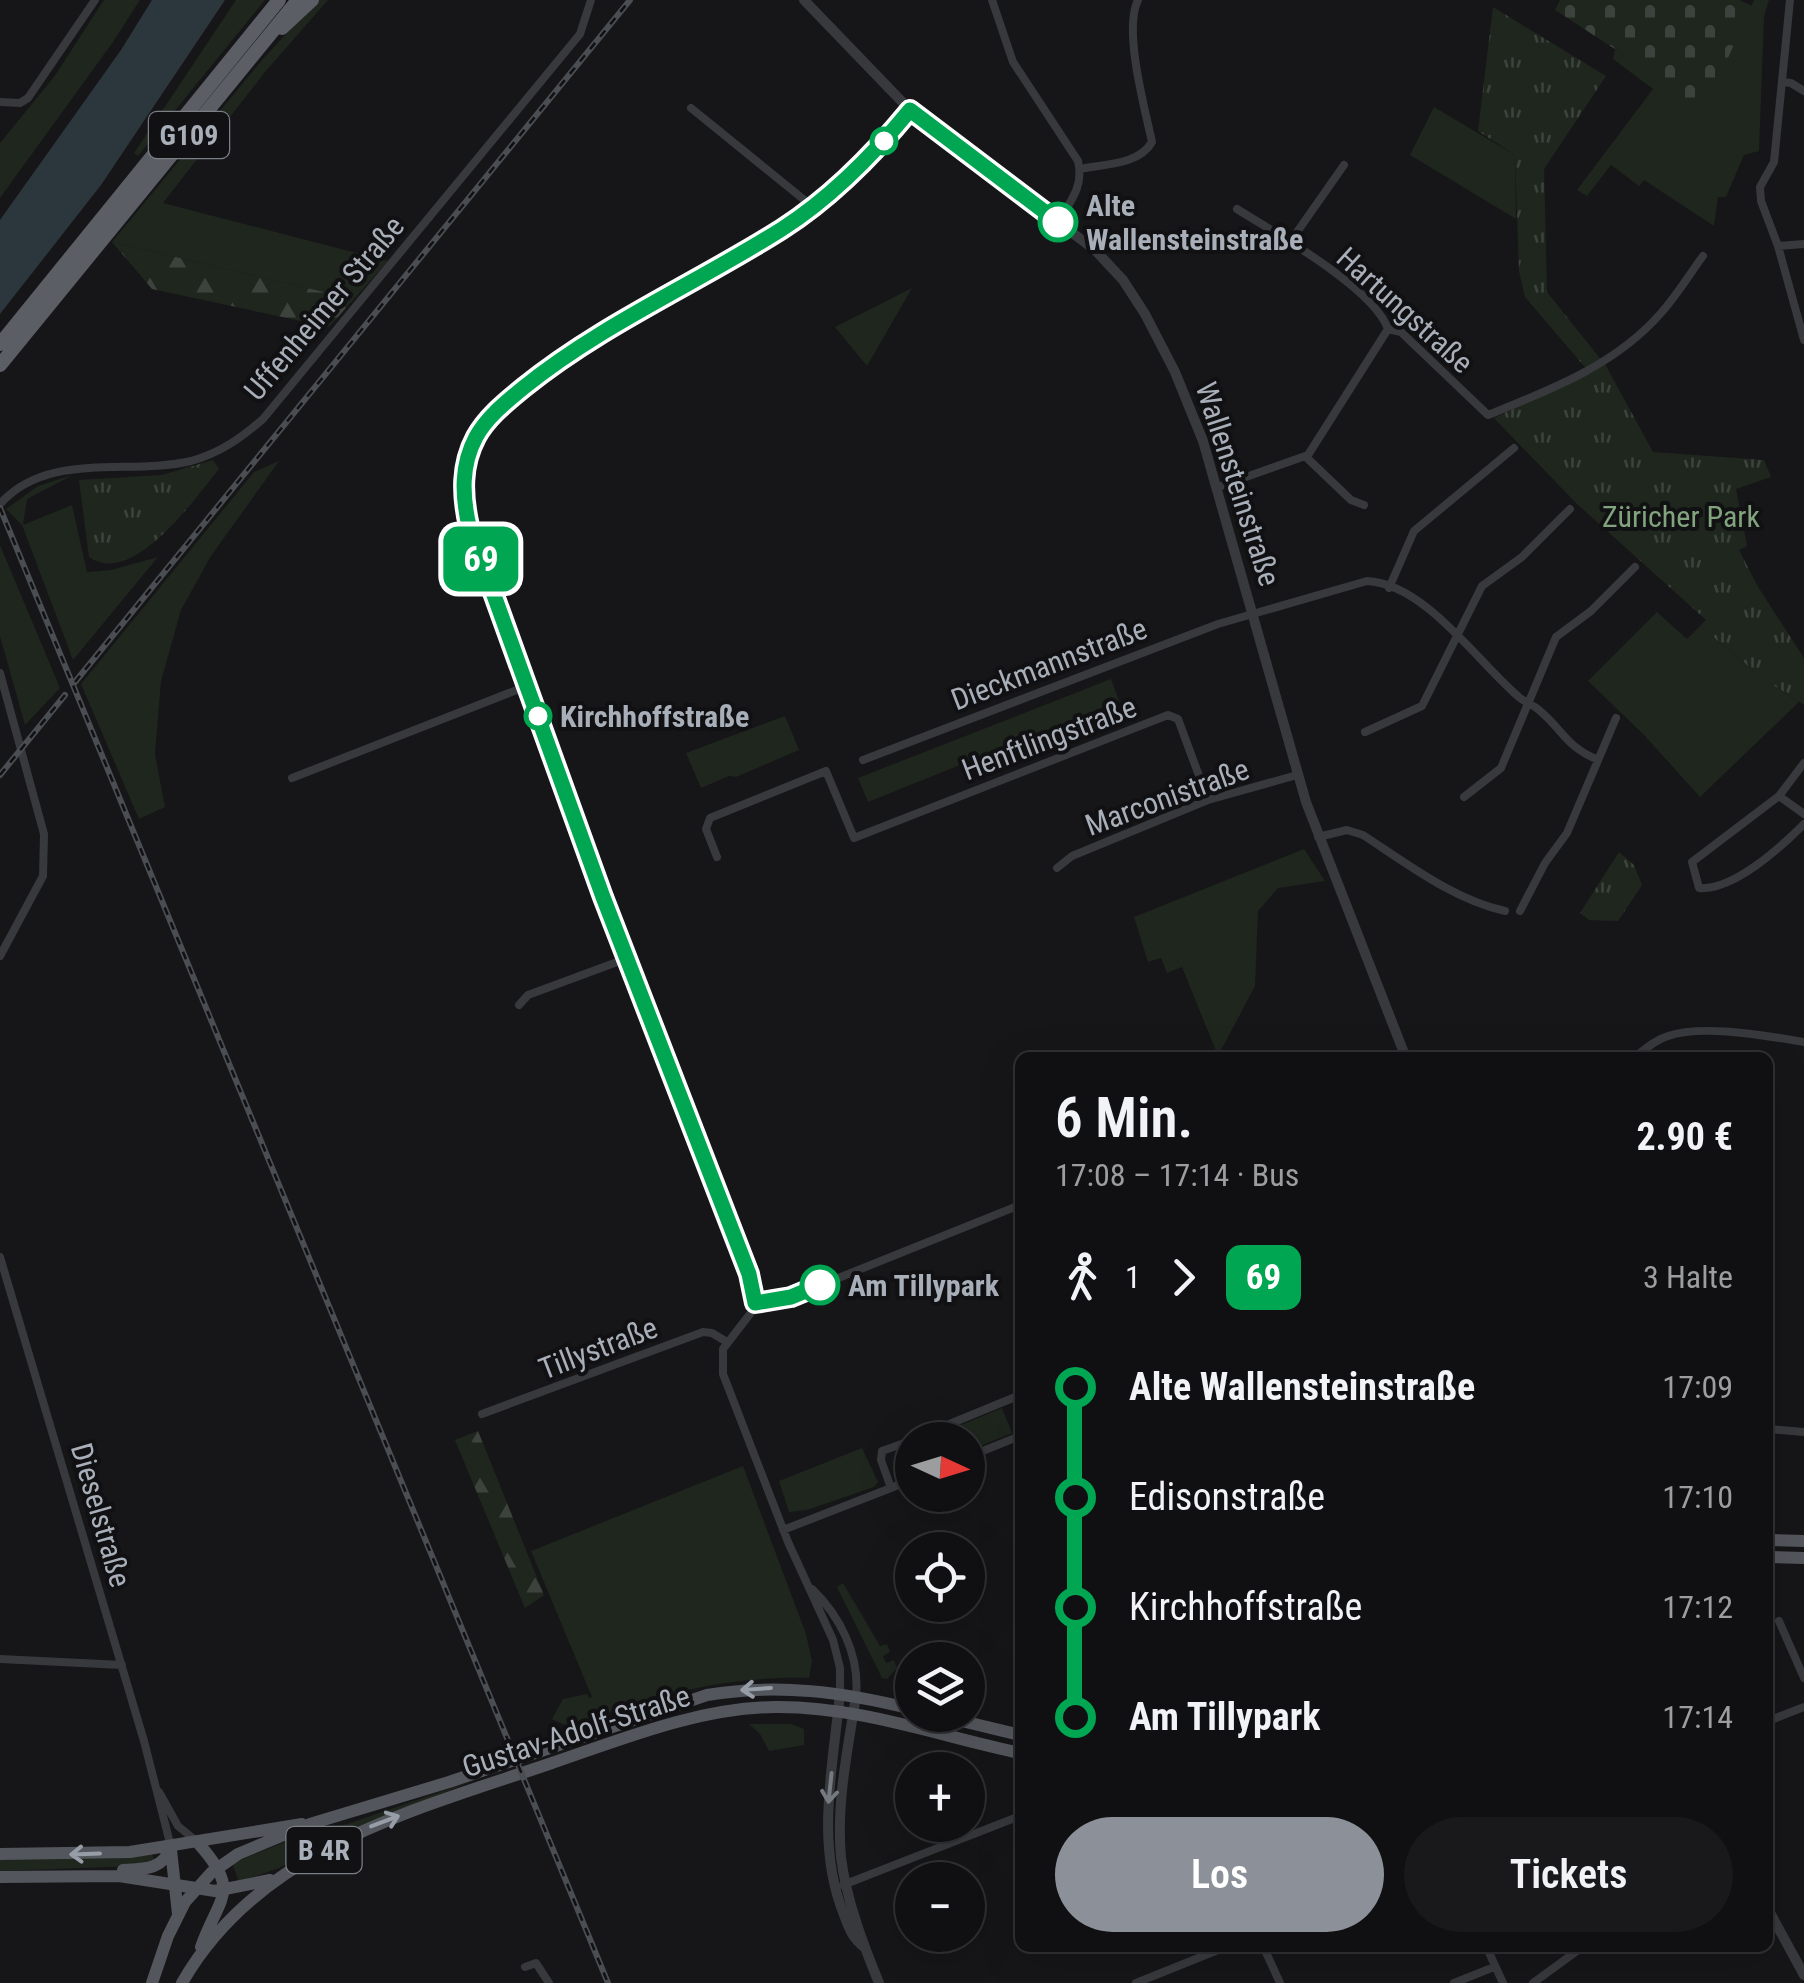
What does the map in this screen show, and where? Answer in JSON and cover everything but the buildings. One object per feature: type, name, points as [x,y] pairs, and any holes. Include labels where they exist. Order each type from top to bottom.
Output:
[{"type":"highway","name":"G109","points":[[0,344],[276,0]]},
{"type":"highway","name":"G109","points":[[0,366],[298,0]]},
{"type":"highway","points":[[269,37],[312,0]]},
{"type":"main road","points":[[1773,1540],[1804,1541]]},
{"type":"main road","points":[[1773,1558],[1804,1558]]},
{"type":"main road","name":"Gustav-Adolf-Straße","points":[[152,1983],[178,1914],[196,1888],[218,1867],[248,1850],[310,1824],[707,1695],[772,1688],[840,1693],[895,1705]]},
{"type":"main road","name":"Gustav-Adolf-Straße","points":[[182,1983],[196,1960],[240,1909],[283,1875],[364,1829],[664,1725],[722,1711],[787,1707],[846,1713],[1015,1753]]},
{"type":"main road","points":[[985,1726],[1015,1733]]},
{"type":"main road","name":"Gustav-Adolf-Straße","points":[[0,1854],[80,1855],[170,1847],[310,1824]]},
{"type":"main road","points":[[198,1843],[218,1867],[224,1891]]},
{"type":"main road","points":[[96,1876],[154,1867],[166,1859],[170,1847]]},
{"type":"main road","points":[[170,1847],[178,1914]]},
{"type":"main road","points":[[0,1877],[96,1876],[224,1891],[283,1875]]},
{"type":"main road","name":"Gustav-Adolf-Straße","points":[[196,1960],[224,1891]]},
{"type":"street","points":[[0,102],[20,103],[28,98],[95,0]]},
{"type":"street","name":"Uffenheimer Straße","points":[[0,504],[23,484],[51,473],[194,460],[239,440],[263,418],[580,34],[592,0]]},
{"type":"street","name":"Wallensteinstraße","points":[[804,0],[910,110],[1112,267],[1146,314],[1192,411],[1218,487],[1318,838],[1399,1052]]},
{"type":"street","points":[[992,0],[1013,62],[1075,155],[1080,169],[1078,189],[1058,222]]},
{"type":"street","points":[[1080,169],[1133,158],[1146,153],[1152,142],[1135,58],[1134,8],[1138,0]]},
{"type":"street","points":[[1790,0],[1774,162],[1760,187],[1760,201],[1778,246],[1804,340]]},
{"type":"street","points":[[1782,82],[1804,91]]},
{"type":"street","points":[[691,108],[813,207]]},
{"type":"street","points":[[879,1983],[846,1884],[840,1827],[846,1713],[837,1653],[782,1530],[725,1386],[721,1362],[728,1342],[750,1316],[755,1303],[745,1264],[527,686],[465,507],[466,460],[479,431],[507,401],[554,363],[813,207],[871,155],[910,110]]},
{"type":"street","points":[[1290,242],[1344,166]]},
{"type":"street","name":"Hartungstraße","points":[[1238,209],[1333,271],[1383,316],[1388,329],[1401,332],[1488,415],[1552,389],[1605,361],[1661,314],[1703,256]]},
{"type":"street","points":[[1778,246],[1804,244]]},
{"type":"street","points":[[1218,487],[1306,457],[1388,329]]},
{"type":"street","points":[[1514,448],[1414,531],[1389,588],[1425,605],[1527,703],[1538,709],[1575,750],[1598,760]]},
{"type":"street","points":[[1306,457],[1351,500],[1364,505]]},
{"type":"street","points":[[1366,732],[1422,706],[1482,586],[1522,556],[1570,509]]},
{"type":"street","points":[[1464,796],[1501,768],[1556,637],[1591,611],[1635,567]]},
{"type":"street","name":"Dieckmannstraße","points":[[863,760],[1252,612],[1368,581],[1389,588]]},
{"type":"street","points":[[0,673],[44,834],[43,876],[0,956]]},
{"type":"street","points":[[292,778],[527,686]]},
{"type":"street","name":"Henftlingstraße","points":[[717,857],[706,829],[710,818],[826,771],[854,838],[1168,715],[1178,719],[1208,800]]},
{"type":"street","points":[[1520,911],[1567,832],[1616,718]]},
{"type":"street","points":[[1804,762],[1779,796],[1692,862],[1699,888],[1711,889],[1748,869],[1789,840],[1804,824]]},
{"type":"street","name":"Marconistraße","points":[[1057,868],[1072,856],[1208,800],[1298,775]]},
{"type":"street","points":[[1779,796],[1804,814]]},
{"type":"street","points":[[1318,838],[1347,830],[1363,836],[1486,907],[1505,911]]},
{"type":"street","points":[[519,1005],[528,994],[628,958]]},
{"type":"street","points":[[1643,1052],[1664,1037],[1679,1033],[1730,1033],[1804,1042]]},
{"type":"street","points":[[791,1297],[1015,1207]]},
{"type":"street","name":"Dieselstraße","points":[[0,1257],[122,1665],[170,1847]]},
{"type":"street","name":"Tillystraße","points":[[482,1414],[703,1332],[728,1342]]},
{"type":"street","points":[[956,1422],[1015,1397]]},
{"type":"street","points":[[1773,1429],[1804,1430]]},
{"type":"street","points":[[985,1450],[1015,1438]]},
{"type":"street","points":[[891,1488],[881,1460],[882,1451],[895,1446]]},
{"type":"street","points":[[782,1530],[895,1486]]},
{"type":"street","points":[[806,1582],[824,1600],[846,1634],[856,1671],[856,1696],[846,1713],[826,1824],[834,1888],[854,1940],[864,1947]]},
{"type":"street","points":[[1779,1621],[1804,1678]]},
{"type":"street","points":[[0,1659],[122,1665]]},
{"type":"street","points":[[1773,1719],[1804,1706]]},
{"type":"street","name":"Dieselstraße","points":[[156,1786],[178,1826],[198,1843]]},
{"type":"street","points":[[834,1888],[1015,1818]]},
{"type":"street","points":[[170,1847],[178,1826]]},
{"type":"street","points":[[1773,1919],[1804,1975]]},
{"type":"street","points":[[1136,1983],[1213,1952]]},
{"type":"street","points":[[1266,1952],[1280,1983]]},
{"type":"street","points":[[1488,1952],[1503,1983]]},
{"type":"street","points":[[1532,1983],[1576,1952]]},
{"type":"street","points":[[525,1967],[536,1962],[550,1983]]},
{"type":"street","points":[[1454,1983],[1494,1967]]},
{"type":"green space","points":[[104,0],[140,0],[0,198],[0,143],[54,77]]},
{"type":"green space","points":[[236,0],[265,0],[138,156],[134,153]]},
{"type":"green space","points":[[317,0],[328,0],[265,72],[163,203],[388,261],[354,299],[112,242],[262,60]]},
{"type":"green space","points":[[1560,0],[1739,0],[1752,6],[1701,116],[1615,49],[1555,10]]},
{"type":"green space","points":[[1754,0],[1769,0],[1764,17],[1759,151],[1744,155],[1726,197],[1718,197],[1714,226],[1644,180],[1639,186],[1611,165],[1587,196],[1577,190],[1653,89],[1613,59],[1615,49],[1701,115]]},
{"type":"green space","name":"Züricher Park","points":[[1493,7],[1606,76],[1544,169],[1547,292],[1606,366],[1653,452],[1764,460],[1771,477],[1736,489],[1747,546],[1739,550],[1804,658],[1804,705],[1764,679],[1700,626],[1706,620],[1576,503],[1494,418],[1590,373],[1525,297],[1519,271],[1515,155],[1478,131]]},
{"type":"green space","points":[[1434,107],[1515,155],[1516,219],[1410,155]]},
{"type":"green space","points":[[112,242],[354,299],[329,327],[152,289]]},
{"type":"green space","points":[[912,288],[867,366],[835,327]]},
{"type":"green space","points":[[213,460],[219,469],[179,518],[143,550],[124,560],[106,563],[89,557],[79,480],[162,475]]},
{"type":"green space","points":[[279,461],[211,556],[181,610],[161,681],[155,754],[165,807],[139,819],[81,684],[254,472]]},
{"type":"green space","points":[[73,475],[27,499],[23,525],[72,505],[87,572],[111,570],[158,557],[73,660],[22,525],[6,509],[38,486]]},
{"type":"green space","points":[[0,545],[60,688],[25,725],[0,636]]},
{"type":"green space","points":[[1657,612],[1687,639],[1700,626],[1764,679],[1799,702],[1700,797],[1588,681]]},
{"type":"green space","points":[[1111,679],[1119,701],[868,802],[858,778]]},
{"type":"green space","points":[[785,716],[799,750],[701,788],[686,753]]},
{"type":"green space","points":[[1304,849],[1325,881],[1278,888],[1258,911],[1255,986],[1220,1052],[1216,1052],[1182,967],[1167,973],[1161,958],[1148,962],[1134,917]]},
{"type":"green space","points":[[1619,852],[1634,865],[1642,885],[1618,921],[1589,920],[1580,913]]},
{"type":"green space","points":[[1002,1408],[1012,1433],[985,1444],[985,1422],[968,1422]]},
{"type":"green space","points":[[478,1431],[544,1595],[525,1608],[455,1440]]},
{"type":"green space","points":[[862,1448],[878,1482],[874,1487],[807,1510],[789,1512],[779,1481]]},
{"type":"green space","points":[[743,1466],[806,1634],[812,1661],[809,1678],[716,1684],[629,1706],[569,1727],[552,1719],[563,1699],[587,1694],[592,1697],[531,1551]]},
{"type":"green space","points":[[843,1583],[880,1646],[887,1644],[890,1652],[883,1656],[886,1663],[894,1660],[895,1670],[887,1679],[882,1678],[837,1587]]},
{"type":"green space","points":[[749,1724],[791,1724],[804,1729],[804,1745],[769,1751]]},
{"type":"green space","points":[[478,1779],[346,1832],[279,1868],[239,1882],[232,1863],[303,1835]]},
{"type":"green space","points":[[152,1854],[155,1863],[135,1866],[0,1871],[0,1858]]},
{"type":"shaded area","points":[[152,0],[225,0],[101,185],[0,314],[0,220]]},
{"type":"railway","points":[[75,682],[630,0]]},
{"type":"railway","points":[[0,508],[608,1983]]},
{"type":"railway","points":[[0,775],[65,695]]},
{"type":"bus line","name":"69","points":[[820,1285],[791,1297],[755,1303],[749,1274],[603,897],[469,526],[464,492],[466,460],[479,431],[507,401],[566,356],[798,218],[871,155],[910,110],[1058,222]]},
{"type":"place","name":"Alte Wallensteinstraße","points":[[1058,222]]},
{"type":"place","name":"Kirchhoffstraße","points":[[538,716]]},
{"type":"place","name":"Am Tillypark","points":[[820,1285]]}]
